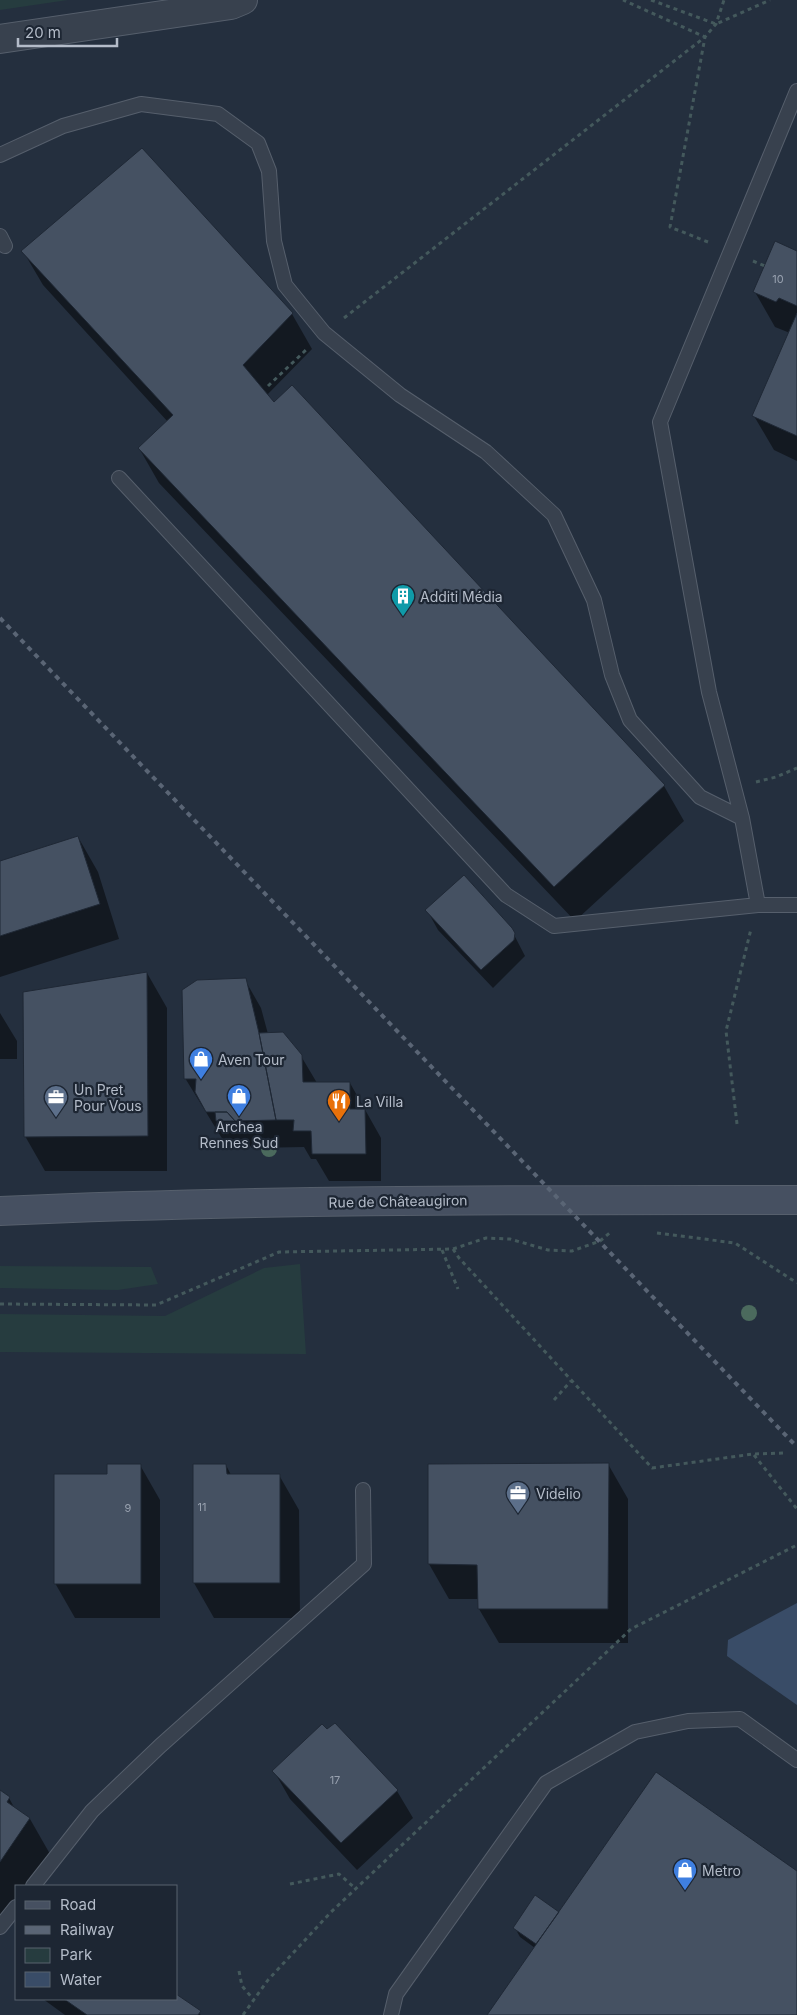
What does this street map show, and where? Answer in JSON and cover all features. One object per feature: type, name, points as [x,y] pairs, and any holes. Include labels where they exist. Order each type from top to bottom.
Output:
[{"type":"main road","name":"Rue de Châteaugiron","points":[[0,1211],[113,1206],[405,1200],[797,1200]]},
{"type":"street","points":[[0,39],[231,5],[244,0]]},
{"type":"lane","points":[[758,905],[742,818],[709,692],[660,422],[797,91]]},
{"type":"lane","points":[[0,155],[64,126],[141,104],[218,114],[258,143],[269,171],[274,241],[285,285],[324,333],[400,395],[486,452],[554,515],[594,600],[612,675],[630,720],[700,796],[742,818]]},
{"type":"lane","points":[[119,478],[506,895],[554,926],[758,905],[797,905]]},
{"type":"lane","points":[[34,1885],[92,1811],[160,1746],[364,1564],[363,1490]]},
{"type":"lane","points":[[390,2015],[396,1994],[546,1783],[635,1732],[688,1721],[740,1719],[797,1760]]},
{"type":"lane","points":[[0,1927],[15,1908]]},
{"type":"path","points":[[623,0],[705,36]]},
{"type":"path","points":[[651,0],[716,24]]},
{"type":"path","points":[[716,24],[724,0]]},
{"type":"path","points":[[268,386],[324,333],[705,36],[716,24],[770,0]]},
{"type":"path","points":[[705,36],[670,227],[765,266]]},
{"type":"path","points":[[733,787],[776,777],[797,768]]},
{"type":"path","points":[[737,1124],[726,1031],[758,905]]},
{"type":"path","points":[[0,1304],[156,1305],[279,1252],[442,1250],[453,1249],[486,1238],[510,1239],[548,1250],[572,1251],[600,1241],[616,1228]]},
{"type":"path","points":[[655,1233],[735,1243],[797,1283]]},
{"type":"path","points":[[453,1249],[459,1258],[652,1468],[753,1454],[784,1453]]},
{"type":"path","points":[[442,1250],[458,1289]]},
{"type":"path","points":[[554,1400],[571,1381]]},
{"type":"path","points":[[753,1454],[797,1508]]},
{"type":"path","points":[[243,2015],[293,1953],[356,1889],[631,1629],[797,1545]]},
{"type":"path","points":[[290,1884],[339,1874],[356,1889]]},
{"type":"path","points":[[239,1971],[242,1986],[254,2000]]},
{"type":"green space","points":[[0,0],[68,0],[0,10]]},
{"type":"green space","points":[[300,1264],[306,1354],[0,1352],[0,1314],[165,1316],[264,1268]]},
{"type":"green space","points":[[0,1266],[151,1267],[158,1284],[118,1290],[0,1288]]},
{"type":"water","points":[[797,1603],[797,1705],[727,1656],[728,1640]]},
{"type":"building","name":"Additi Média","points":[[142,148],[293,313],[243,365],[274,402],[292,385],[665,785],[554,887],[138,448],[173,415],[21,251]]},
{"type":"building","points":[[775,241],[797,251],[797,306],[779,298],[776,302],[753,292]]},
{"type":"building","points":[[797,313],[797,436],[752,416]]},
{"type":"building","points":[[78,836],[100,904],[0,936],[0,861]]},
{"type":"building","points":[[464,875],[515,933],[514,940],[481,970],[425,910]]},
{"type":"building","points":[[147,972],[148,1136],[24,1137],[23,992]]},
{"type":"building","points":[[246,978],[276,1120],[235,1121],[227,1112],[206,1112],[195,1092],[196,1079],[184,1079],[182,990],[197,980]]},
{"type":"building","points":[[283,1032],[302,1055],[303,1082],[350,1082],[350,1109],[365,1109],[366,1154],[312,1154],[311,1131],[293,1131],[294,1120],[276,1120],[259,1033]]},
{"type":"building","points":[[215,1112],[227,1112],[235,1121],[216,1121]]},
{"type":"building","name":"Videlio","points":[[609,1463],[608,1609],[478,1609],[477,1565],[428,1564],[428,1464]]},
{"type":"building","points":[[107,1464],[141,1464],[141,1584],[54,1584],[54,1474],[107,1474]]},
{"type":"building","points":[[193,1464],[226,1464],[227,1474],[280,1474],[280,1583],[193,1583]]},
{"type":"building","points":[[335,1723],[398,1790],[341,1843],[272,1771],[322,1724],[327,1729]]},
{"type":"building","name":"Metro","points":[[656,1772],[797,1871],[797,2015],[487,2015]]},
{"type":"building","points":[[0,1790],[10,1797],[7,1802],[30,1818],[0,1862]]},
{"type":"building","points":[[535,1895],[559,1912],[536,1944],[513,1928]]},
{"type":"building","points":[[178,1995],[201,2011],[198,2015],[87,2015],[65,2000],[178,2000]]},
{"type":"railway","points":[[0,618],[797,1447]]},
{"type":"place","name":"Additi Média","points":[[403,617]]},
{"type":"place","name":"Aven Tour","points":[[201,1080]]},
{"type":"place","name":"Archea Rennes Sud","points":[[239,1117]]},
{"type":"place","name":"Un Pret Pour Vous","points":[[56,1118]]},
{"type":"place","name":"La Villa","points":[[339,1122]]},
{"type":"place","name":"Videlio","points":[[518,1514]]},
{"type":"place","name":"Metro","points":[[685,1891]]}]
